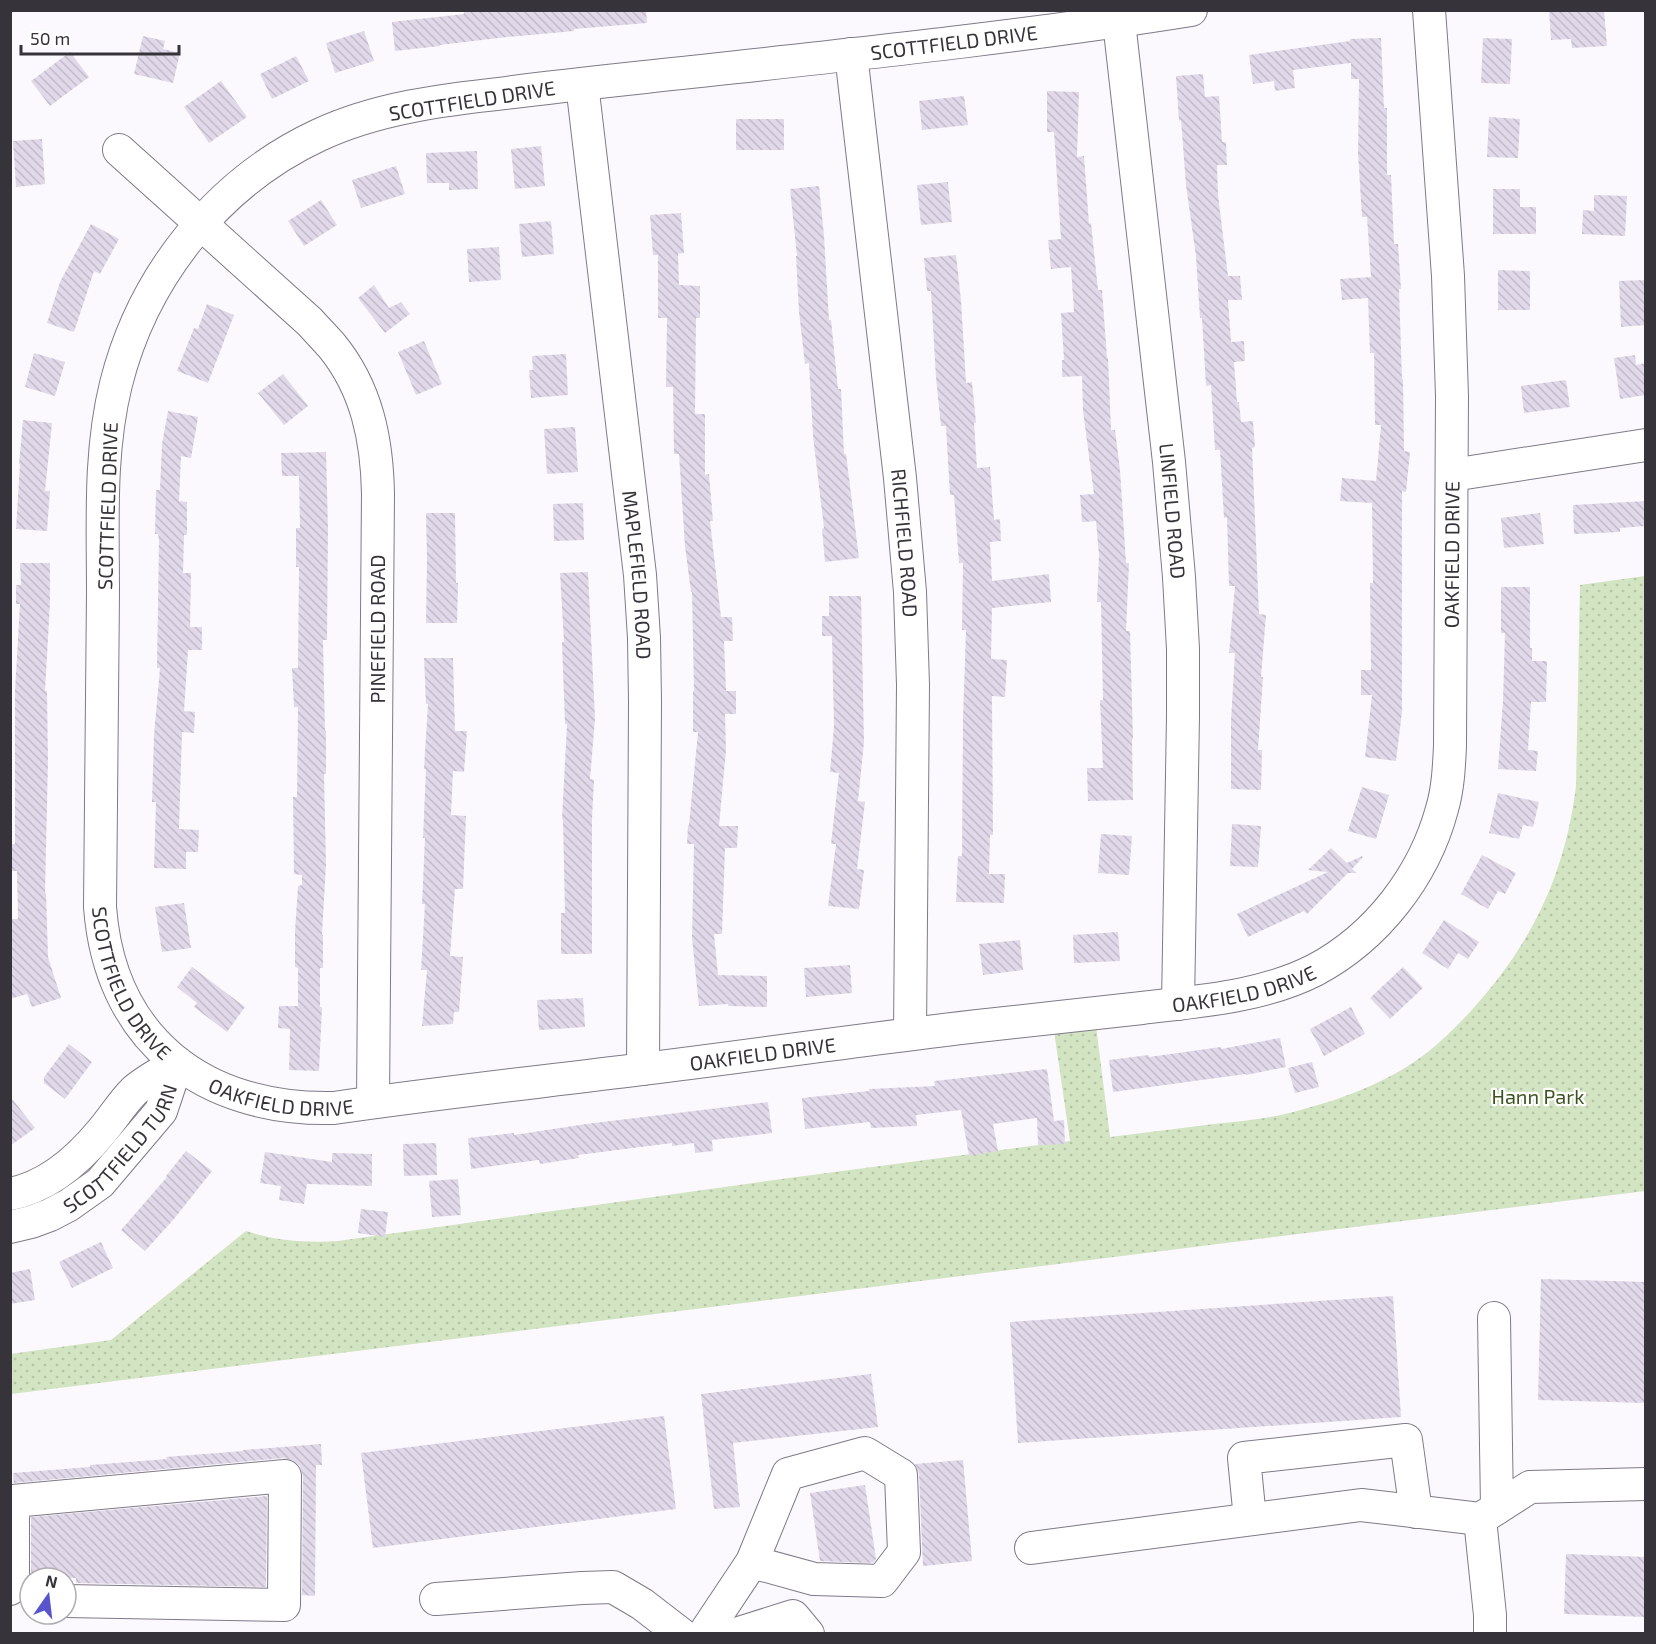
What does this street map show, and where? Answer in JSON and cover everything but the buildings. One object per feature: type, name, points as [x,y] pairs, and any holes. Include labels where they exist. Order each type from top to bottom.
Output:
[{"type":"street","name":"SCOTTFIELD DRIVE","points":[[177,1063],[159,1049],[128,1007],[111,969],[102,930],[100,907],[104,474],[114,395],[125,353],[147,300],[182,246],[201,224],[240,184],[265,165],[320,135],[384,112],[582,84],[1119,22],[1191,10]]},
{"type":"street","name":"OAKFIELD DRIVE","points":[[177,1063],[213,1084],[236,1094],[276,1105],[334,1108],[910,1034],[1228,997],[1284,983],[1342,954],[1380,919],[1406,887],[1423,860],[1435,833],[1443,806],[1450,746],[1452,396],[1448,276],[1430,10]]},
{"type":"street","name":"LINFIELD ROAD","points":[[1119,22],[1169,462],[1179,577],[1184,716],[1178,1004]]},
{"type":"street","name":"RICHFIELD ROAD","points":[[851,54],[900,478],[909,581],[913,686],[910,1034]]},
{"type":"street","name":"MAPLEFIELD ROAD","points":[[582,84],[635,530],[644,638],[643,1069]]},
{"type":"street","name":"PINEFIELD ROAD","points":[[119,150],[310,322],[333,347],[349,371],[361,397],[375,444],[378,494],[373,1102]]},
{"type":"street","points":[[1452,475],[1646,445]]},
{"type":"street","name":"SCOTTFIELD TURN","points":[[10,1194],[30,1188],[70,1163],[100,1134],[135,1090],[177,1063]]},
{"type":"street","name":"SCOTTFIELD TURN","points":[[10,1227],[50,1215],[69,1205],[100,1183],[161,1111],[177,1063]]},
{"type":"street","points":[[1490,1634],[1489,1514],[1494,1318]]},
{"type":"street","points":[[1250,1519],[1244,1458],[1406,1440],[1416,1512]]},
{"type":"street","points":[[704,1634],[752,1562],[788,1474],[865,1454],[901,1475],[904,1552],[882,1581],[814,1579],[752,1562]]},
{"type":"street","points":[[10,1589],[13,1579],[13,1501],[285,1476],[284,1605],[78,1602]]},
{"type":"street","points":[[1031,1548],[1361,1505],[1416,1512],[1489,1514],[1530,1487],[1646,1484]]},
{"type":"street","points":[[436,1599],[613,1587],[642,1604],[681,1634]]},
{"type":"street","points":[[736,1634],[794,1616],[808,1634]]},
{"type":"green space","name":"Hann Park","points":[[1645,576],[1645,1191],[11,1394],[10,1354],[111,1340],[246,1231],[292,1240],[338,1241],[1070,1141],[1054,1031],[1096,1026],[1110,1137],[1282,1115],[1345,1096],[1383,1080],[1425,1054],[1470,1012],[1511,961],[1542,908],[1563,850],[1576,786],[1580,585]]}]
